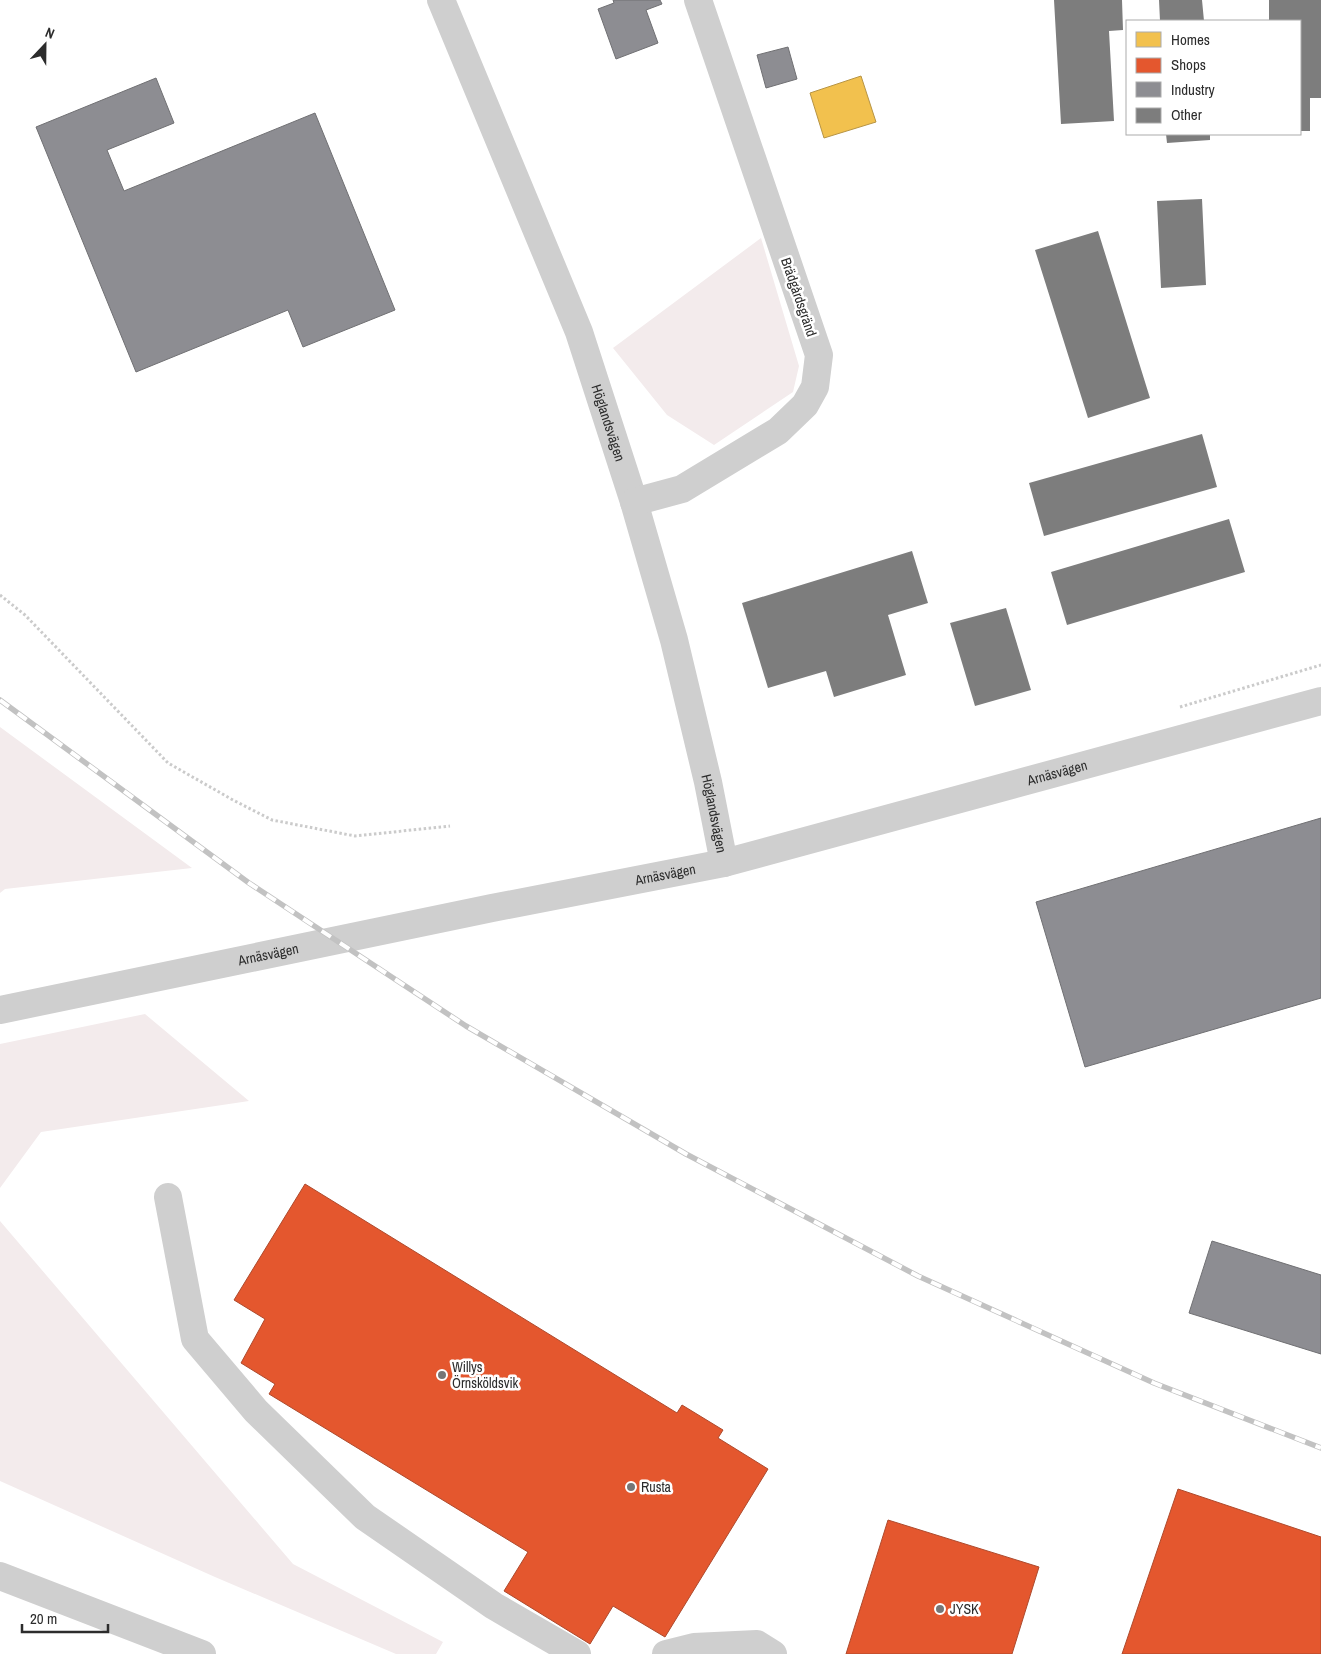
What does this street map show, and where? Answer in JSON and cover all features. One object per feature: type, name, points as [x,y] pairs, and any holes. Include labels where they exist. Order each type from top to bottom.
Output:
[{"type":"street","name":"Höglandsvägen","points":[[441,0],[579,332],[634,502],[676,650],[708,782],[724,863]]},
{"type":"street","name":"Brädgårdsgränd","points":[[634,502],[682,489],[778,431],[805,405],[815,387],[819,355],[698,0]]},
{"type":"street","name":"Arnäsvägen","points":[[0,1010],[492,908],[724,863],[1321,701]]},
{"type":"street","points":[[168,1197],[195,1339],[256,1411],[365,1517],[494,1606],[578,1654]]},
{"type":"street","points":[[0,1576],[202,1654]]},
{"type":"street","points":[[666,1654],[694,1647],[757,1644],[773,1654]]},
{"type":"path","points":[[0,595],[25,615],[168,763],[233,800],[272,820],[356,836],[450,826]]},
{"type":"shaded area","points":[[761,238],[799,366],[793,392],[714,445],[667,415],[613,348]]},
{"type":"shaded area","points":[[0,727],[192,868],[5,889],[0,893]]},
{"type":"shaded area","points":[[145,1014],[249,1101],[41,1132],[0,1188],[0,1044]]},
{"type":"shaded area","points":[[0,1221],[293,1564],[443,1642],[436,1654],[396,1654],[215,1577],[0,1481]]},
{"type":"building: Homes","points":[[861,76],[876,122],[824,138],[810,93]]},
{"type":"building: Shops","points":[[305,1184],[677,1413],[682,1405],[723,1430],[718,1438],[768,1469],[665,1637],[613,1606],[590,1644],[504,1591],[528,1552],[269,1394],[275,1384],[241,1363],[265,1319],[234,1300]]},
{"type":"building: Shops","points":[[1178,1489],[1321,1537],[1321,1654],[1122,1654]]},
{"type":"building: Shops","points":[[888,1520],[1039,1567],[1012,1654],[846,1654]]},
{"type":"building: Industry","points":[[613,0],[660,0],[662,4],[646,10],[658,43],[616,59],[598,9],[614,3]]},
{"type":"building: Industry","points":[[788,47],[797,79],[766,88],[757,55]]},
{"type":"building: Industry","points":[[156,78],[174,123],[107,150],[124,191],[315,113],[395,310],[303,347],[288,310],[136,372],[36,127]]},
{"type":"building: Industry","points":[[1321,818],[1321,998],[1085,1067],[1036,902]]},
{"type":"building: Industry","points":[[1212,1241],[1321,1275],[1321,1354],[1189,1313]]},
{"type":"building: Other","points":[[1054,0],[1122,0],[1123,30],[1109,31],[1114,121],[1061,124]]},
{"type":"building: Other","points":[[1159,0],[1202,0],[1204,20],[1160,20]]},
{"type":"building: Other","points":[[1269,0],[1321,0],[1321,98],[1310,98],[1310,131],[1301,131],[1301,20],[1269,20]]},
{"type":"building: Other","points":[[1166,135],[1210,135],[1210,140],[1167,143]]},
{"type":"building: Other","points":[[1202,199],[1206,285],[1161,288],[1157,201]]},
{"type":"building: Other","points":[[1098,231],[1150,398],[1088,418],[1035,250]]},
{"type":"building: Other","points":[[1202,434],[1217,487],[1044,536],[1029,483]]},
{"type":"building: Other","points":[[1229,519],[1245,572],[1067,625],[1051,572]]},
{"type":"building: Other","points":[[912,551],[928,603],[888,615],[906,675],[834,697],[826,671],[768,688],[742,603]]},
{"type":"building: Other","points":[[1006,608],[1031,690],[975,706],[950,623]]},
{"type":"railway","points":[[0,700],[249,883],[466,1026],[686,1154],[918,1276],[1154,1383],[1321,1448]]},
{"type":"place","name":"Willys Örnsköldsvik","points":[[442,1375]]},
{"type":"place","name":"Rusta","points":[[631,1487]]},
{"type":"place","name":"JYSK","points":[[940,1609]]}]
